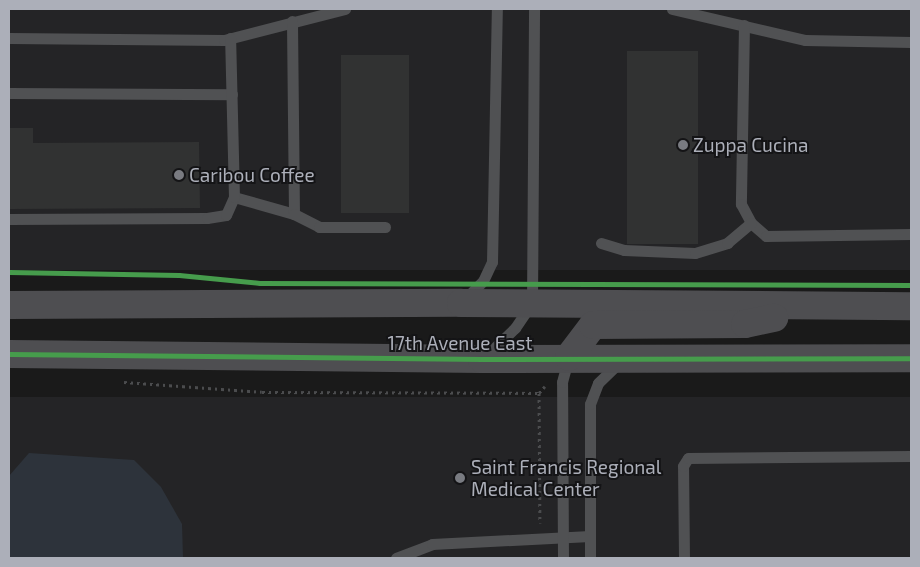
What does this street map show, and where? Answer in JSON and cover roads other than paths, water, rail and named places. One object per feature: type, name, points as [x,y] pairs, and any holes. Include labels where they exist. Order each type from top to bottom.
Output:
[{"type":"street","points":[[9,305],[532,303],[911,306]]},
{"type":"street","points":[[566,369],[593,325],[745,324],[839,306]]},
{"type":"street","name":"17th Avenue East","points":[[9,354],[482,359],[566,369],[624,357],[911,358]]},
{"type":"lane","points":[[9,38],[230,38],[345,9]]},
{"type":"lane","points":[[461,303],[483,281],[492,262],[497,9]]},
{"type":"lane","points":[[482,359],[515,328],[532,303],[534,9]]},
{"type":"lane","points":[[672,9],[744,24],[805,40],[911,42]]},
{"type":"lane","points":[[292,21],[294,214]]},
{"type":"lane","points":[[744,24],[741,204],[751,224],[766,236],[911,234]]},
{"type":"lane","points":[[9,220],[207,218],[226,215],[234,197],[230,38]]},
{"type":"lane","points":[[9,93],[232,94]]},
{"type":"lane","points":[[234,197],[294,214],[319,227],[386,227]]},
{"type":"lane","points":[[601,243],[624,250],[694,253],[727,243],[751,224]]},
{"type":"lane","points":[[590,558],[590,404],[598,383],[624,357]]},
{"type":"lane","points":[[563,558],[566,369]]},
{"type":"lane","points":[[684,558],[683,466],[688,458],[911,456]]},
{"type":"lane","points":[[396,558],[432,544],[540,536],[590,536]]},
{"type":"place","name":"Zuppa Cucina","points":[[683,145]]},
{"type":"place","name":"Caribou Coffee","points":[[179,175]]},
{"type":"place","name":"Saint Francis Regional Medical Center","points":[[460,478]]}]
